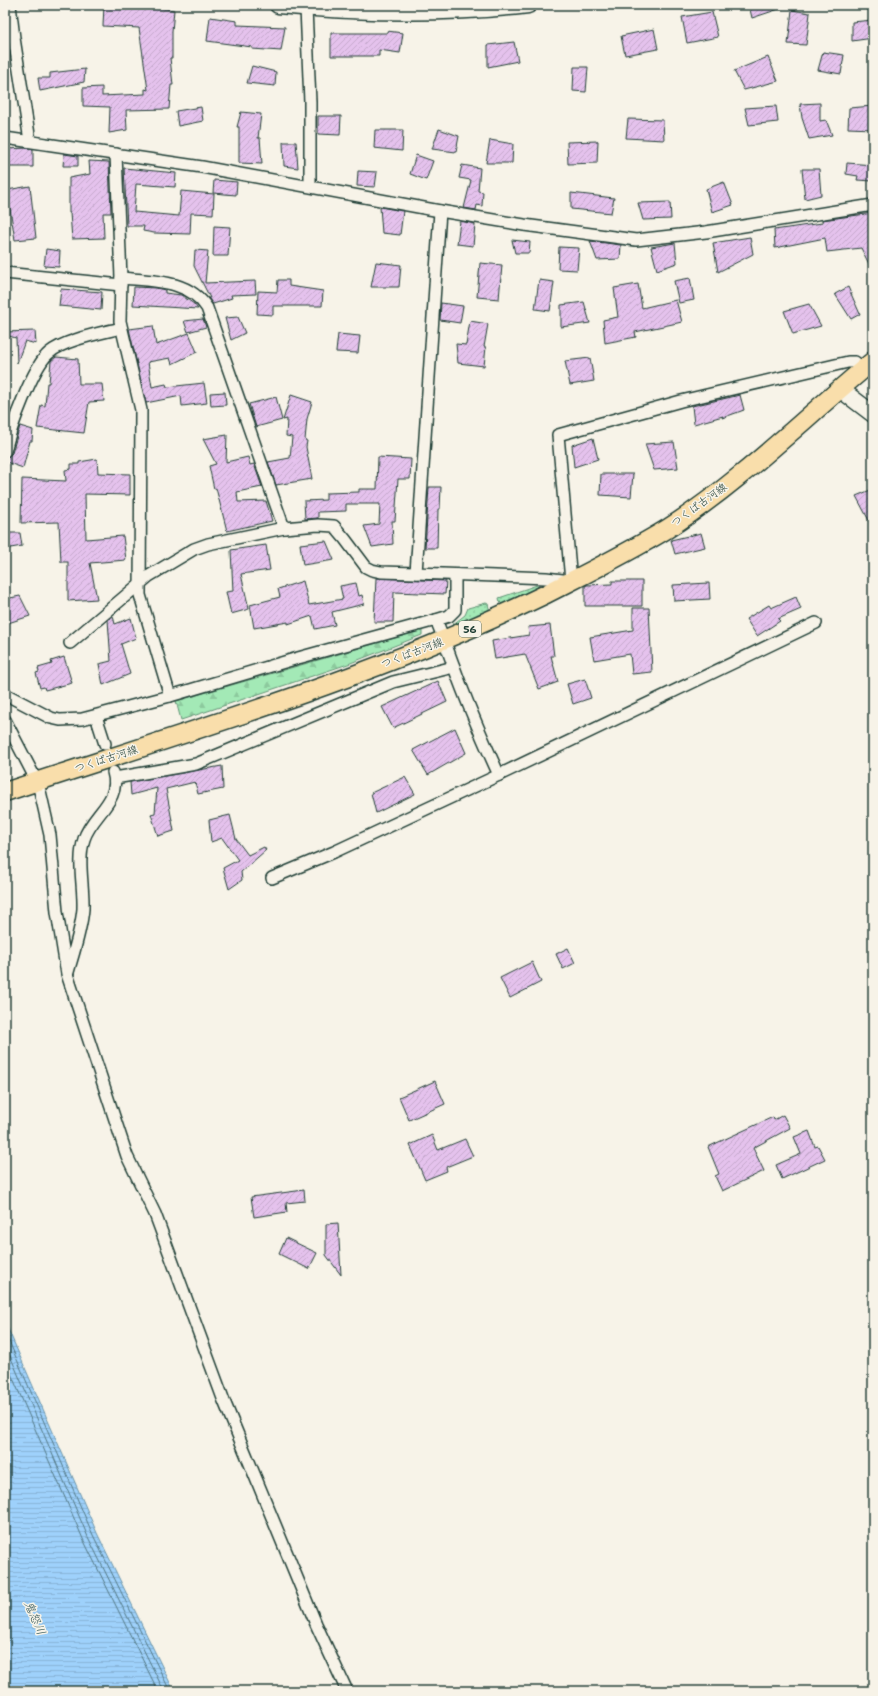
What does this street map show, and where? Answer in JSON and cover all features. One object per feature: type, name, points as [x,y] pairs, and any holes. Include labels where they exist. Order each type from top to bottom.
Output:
[{"type":"main road","name":"つくば古河線","points":[[7,791],[344,679],[446,640],[571,581],[667,529],[705,503],[780,442],[868,365]]},
{"type":"street","points":[[10,5],[30,142]]},
{"type":"street","points":[[278,5],[306,8],[408,13],[490,10],[528,5]]},
{"type":"street","points":[[306,8],[310,102],[310,186]]},
{"type":"street","points":[[5,138],[202,167],[524,225],[636,240],[706,232],[873,205]]},
{"type":"street","points":[[116,154],[121,281],[121,328],[141,410],[140,595],[170,696]]},
{"type":"street","points":[[416,574],[440,211]]},
{"type":"street","points":[[5,273],[173,283],[195,294],[207,308],[284,528]]},
{"type":"street","points":[[5,451],[12,424],[36,372],[47,354],[63,345],[121,328]]},
{"type":"street","points":[[70,643],[149,576],[194,549],[208,544],[284,528],[318,524],[334,526],[342,534],[366,567],[382,572],[546,578],[571,581],[558,435],[681,401],[848,362],[868,365]]},
{"type":"street","points":[[840,389],[873,414]]},
{"type":"street","points":[[5,694],[51,718],[70,720],[96,716],[449,616],[455,610],[455,575]]},
{"type":"street","points":[[436,620],[446,640],[454,667],[479,731],[499,775]]},
{"type":"street","points":[[272,878],[334,852],[499,775],[816,623]]},
{"type":"street","points":[[67,974],[81,930],[83,886],[82,853],[84,839],[90,827],[111,800],[114,775],[196,764],[393,682],[454,667]]},
{"type":"street","points":[[96,716],[105,744]]},
{"type":"street","points":[[5,720],[36,782],[50,835],[60,935],[67,974],[127,1156],[155,1214],[224,1400],[316,1624],[347,1691]]},
{"type":"green space","points":[[537,585],[538,588],[503,605],[500,602],[499,598]]},
{"type":"green space","points":[[486,603],[488,604],[490,612],[451,628],[452,625],[465,615],[468,608]]},
{"type":"green space","points":[[422,630],[422,635],[348,664],[181,720],[176,701]]},
{"type":"water","name":"鬼怒川","points":[[5,1322],[97,1533],[174,1691],[5,1691]]},
{"type":"building","points":[[104,5],[138,5],[174,10],[172,58],[170,58],[173,85],[171,85],[169,109],[126,110],[127,130],[109,133],[110,107],[83,106],[83,88],[102,87],[102,96],[145,94],[145,89],[148,90],[139,28],[103,26]]},
{"type":"building","points":[[749,5],[785,5],[785,7],[752,18]]},
{"type":"building","points":[[792,10],[810,13],[806,45],[788,44]]},
{"type":"building","points":[[712,12],[718,37],[687,43],[682,17]]},
{"type":"building","points":[[210,17],[237,21],[237,25],[285,27],[281,51],[252,49],[252,47],[207,41]]},
{"type":"building","points":[[873,20],[873,38],[852,41],[852,22]]},
{"type":"building","points":[[654,29],[658,49],[625,55],[621,36]]},
{"type":"building","points":[[387,31],[403,33],[400,53],[379,50],[379,56],[331,56],[331,33],[387,33]]},
{"type":"building","points":[[514,42],[518,61],[488,67],[488,45]]},
{"type":"building","points":[[823,52],[844,55],[841,74],[818,70]]},
{"type":"building","points":[[768,57],[778,81],[744,90],[734,71]]},
{"type":"building","points":[[252,66],[276,72],[275,86],[247,83]]},
{"type":"building","points":[[574,67],[588,67],[586,92],[573,91]]},
{"type":"building","points":[[85,69],[84,82],[40,91],[38,78],[50,78],[50,73]]},
{"type":"building","points":[[820,103],[820,121],[826,120],[832,135],[809,139],[802,118],[800,104]]},
{"type":"building","points":[[776,106],[778,122],[749,125],[745,108]]},
{"type":"building","points":[[873,106],[873,129],[848,128],[849,108]]},
{"type":"building","points":[[201,107],[203,121],[178,126],[176,111]]},
{"type":"building","points":[[241,112],[261,114],[258,138],[260,138],[262,164],[239,163],[239,127],[237,127]]},
{"type":"building","points":[[318,116],[341,116],[340,135],[318,134]]},
{"type":"building","points":[[628,119],[663,120],[664,140],[626,138]]},
{"type":"building","points":[[439,129],[459,136],[456,152],[432,149]]},
{"type":"building","points":[[375,130],[403,130],[402,151],[374,148]]},
{"type":"building","points":[[490,140],[513,144],[512,163],[486,163]]},
{"type":"building","points":[[598,141],[597,163],[568,164],[567,142]]},
{"type":"building","points":[[283,142],[296,142],[298,168],[284,166]]},
{"type":"building","points":[[5,149],[33,149],[33,167],[5,167]]},
{"type":"building","points":[[64,154],[78,156],[78,166],[63,166]]},
{"type":"building","points":[[416,155],[433,161],[426,180],[410,174]]},
{"type":"building","points":[[89,161],[109,162],[111,213],[103,213],[104,238],[72,239],[69,213],[69,178],[90,174]]},
{"type":"building","points":[[847,163],[873,165],[873,181],[857,180],[858,176],[846,174]]},
{"type":"building","points":[[462,165],[480,168],[478,191],[483,192],[482,206],[477,205],[476,210],[464,208],[471,180],[459,178]]},
{"type":"building","points":[[124,168],[176,173],[175,187],[136,184],[134,212],[179,216],[181,191],[214,194],[213,214],[191,213],[190,234],[154,233],[143,231],[144,226],[127,226]]},
{"type":"building","points":[[802,169],[819,169],[821,195],[805,199]]},
{"type":"building","points":[[358,171],[377,172],[375,187],[357,186]]},
{"type":"building","points":[[214,180],[237,182],[236,195],[213,193]]},
{"type":"building","points":[[724,182],[733,205],[712,212],[706,189]]},
{"type":"building","points":[[30,186],[36,238],[15,240],[7,190]]},
{"type":"building","points":[[571,193],[614,198],[611,213],[571,209]]},
{"type":"building","points":[[670,202],[671,219],[643,220],[638,203]]},
{"type":"building","points":[[380,207],[403,211],[400,235],[382,233]]},
{"type":"building","points":[[873,213],[873,272],[861,248],[827,252],[825,238],[775,248],[774,230],[822,223],[822,220]]},
{"type":"building","points":[[460,221],[475,224],[473,246],[457,244]]},
{"type":"building","points":[[214,226],[230,227],[228,256],[213,256]]},
{"type":"building","points":[[750,237],[753,254],[718,272],[713,243]]},
{"type":"building","points":[[512,240],[530,242],[529,253],[515,253]]},
{"type":"building","points":[[590,241],[621,245],[620,259],[597,260]]},
{"type":"building","points":[[675,243],[677,263],[657,270],[651,247]]},
{"type":"building","points":[[559,247],[579,248],[577,270],[558,269]]},
{"type":"building","points":[[46,249],[60,251],[59,267],[44,266]]},
{"type":"building","points":[[195,250],[208,251],[205,283],[255,281],[256,294],[231,295],[232,298],[213,304],[208,298],[210,298],[194,266]]},
{"type":"building","points":[[376,262],[401,265],[399,287],[371,287]]},
{"type":"building","points":[[480,263],[502,265],[499,299],[477,297]]},
{"type":"building","points":[[690,278],[694,300],[679,303],[674,281]]},
{"type":"building","points":[[278,280],[289,280],[289,286],[323,291],[322,306],[273,306],[273,315],[257,314],[258,291],[277,292]]},
{"type":"building","points":[[539,280],[554,282],[550,311],[535,309]]},
{"type":"building","points":[[638,284],[642,308],[676,300],[682,322],[635,332],[636,337],[605,343],[603,320],[618,317],[614,288]]},
{"type":"building","points":[[134,287],[156,288],[165,290],[165,293],[181,295],[194,304],[198,309],[133,305]]},
{"type":"building","points":[[848,287],[860,314],[851,319],[835,294]]},
{"type":"building","points":[[61,289],[102,292],[101,310],[59,306]]},
{"type":"building","points":[[584,302],[590,323],[561,327],[561,305]]},
{"type":"building","points":[[441,303],[463,306],[460,323],[440,320]]},
{"type":"building","points":[[809,304],[821,326],[793,334],[784,311]]},
{"type":"building","points":[[238,317],[245,333],[231,340],[225,318]]},
{"type":"building","points":[[203,319],[206,327],[188,332],[184,321]]},
{"type":"building","points":[[470,321],[488,324],[484,347],[486,347],[484,366],[458,363],[456,344],[466,345]]},
{"type":"building","points":[[153,326],[156,345],[189,333],[197,352],[172,364],[170,358],[148,362],[152,387],[166,384],[167,387],[204,383],[207,403],[182,406],[181,396],[146,403],[129,329]]},
{"type":"building","points":[[35,331],[36,344],[25,341],[17,363],[16,338],[5,335],[5,332]]},
{"type":"building","points":[[338,334],[360,336],[358,353],[336,352]]},
{"type":"building","points":[[56,357],[78,359],[79,384],[102,384],[104,401],[89,402],[84,433],[37,428],[41,405],[45,406],[51,361]]},
{"type":"building","points":[[590,358],[594,381],[570,385],[565,361]]},
{"type":"building","points":[[225,392],[226,405],[211,406],[210,393]]},
{"type":"building","points":[[291,395],[312,402],[307,419],[305,440],[307,441],[306,447],[312,479],[276,485],[268,462],[290,458],[292,437],[286,436],[287,419],[283,420]]},
{"type":"building","points":[[740,395],[744,410],[722,418],[723,416],[694,424],[692,406]]},
{"type":"building","points":[[276,397],[282,420],[256,427],[249,404]]},
{"type":"building","points":[[20,426],[33,430],[32,441],[30,441],[23,468],[6,462],[12,453]]},
{"type":"building","points":[[227,435],[226,462],[248,457],[250,465],[254,464],[262,487],[237,492],[238,502],[266,501],[272,521],[227,531],[216,488],[214,489],[209,466],[216,464],[203,439]]},
{"type":"building","points":[[593,438],[598,459],[574,467],[572,445]]},
{"type":"building","points":[[674,442],[678,468],[654,470],[645,444]]},
{"type":"building","points":[[378,457],[411,459],[410,479],[398,479],[395,521],[392,521],[393,544],[372,547],[364,526],[379,524],[380,504],[346,504],[346,511],[318,512],[318,518],[305,519],[304,501],[326,500],[326,493],[359,492],[359,489],[377,489]]},
{"type":"building","points":[[97,459],[98,473],[130,474],[130,495],[85,494],[86,539],[123,536],[126,560],[90,563],[97,599],[68,601],[68,562],[61,562],[59,522],[21,523],[22,479],[66,481],[65,470],[71,469],[71,464],[79,464],[79,462]]},
{"type":"building","points":[[601,474],[633,474],[631,497],[600,495]]},
{"type":"building","points":[[429,487],[441,487],[440,509],[438,509],[437,548],[425,548]]},
{"type":"building","points":[[873,489],[873,528],[856,496]]},
{"type":"building","points":[[5,533],[20,533],[22,546],[5,549]]},
{"type":"building","points":[[701,533],[705,547],[675,554],[671,540]]},
{"type":"building","points":[[326,541],[334,560],[303,565],[300,544]]},
{"type":"building","points":[[266,545],[270,570],[241,574],[249,609],[231,614],[226,592],[233,591],[231,550]]},
{"type":"building","points":[[376,578],[446,581],[445,594],[394,592],[393,622],[374,622]]},
{"type":"building","points":[[303,581],[309,605],[343,599],[340,586],[356,583],[359,596],[362,595],[364,604],[332,612],[335,625],[315,629],[312,616],[288,624],[288,622],[254,628],[250,605],[280,597],[278,589]]},
{"type":"building","points":[[612,581],[642,581],[642,606],[585,606],[585,586],[612,584]]},
{"type":"building","points":[[709,583],[710,599],[674,601],[673,585]]},
{"type":"building","points":[[20,596],[30,616],[5,624],[5,599]]},
{"type":"building","points":[[796,597],[801,609],[778,619],[780,621],[757,636],[746,619],[769,605],[771,608]]},
{"type":"building","points":[[633,608],[649,608],[652,672],[632,674],[630,654],[594,660],[590,637],[633,630]]},
{"type":"building","points":[[113,616],[115,624],[131,618],[136,638],[121,644],[130,674],[103,685],[99,664],[111,661],[108,620]]},
{"type":"building","points":[[550,625],[554,656],[551,656],[558,682],[539,689],[525,654],[495,659],[492,641],[529,635],[528,627]]},
{"type":"building","points":[[64,657],[72,683],[45,690],[44,687],[40,688],[36,673],[39,672],[38,668],[52,664],[51,661]]},
{"type":"building","points":[[585,679],[591,698],[573,704],[567,684]]},
{"type":"building","points":[[438,681],[447,702],[393,728],[382,707]]},
{"type":"building","points":[[455,728],[466,753],[428,775],[413,750]]},
{"type":"building","points":[[222,766],[223,789],[198,794],[195,782],[166,789],[174,831],[158,836],[151,814],[155,813],[157,788],[131,795],[130,782]]},
{"type":"building","points":[[405,777],[415,794],[376,813],[371,793]]},
{"type":"building","points":[[230,815],[236,839],[248,855],[264,847],[266,850],[241,872],[242,880],[229,889],[223,868],[238,860],[222,838],[211,842],[209,820]]},
{"type":"building","points":[[568,948],[575,963],[563,969],[556,954]]},
{"type":"building","points":[[532,962],[541,982],[510,998],[500,978]]},
{"type":"building","points":[[435,1081],[445,1104],[409,1120],[399,1097]]},
{"type":"building","points":[[783,1115],[790,1128],[753,1148],[764,1171],[722,1191],[715,1176],[719,1174],[708,1147],[773,1117],[774,1120]]},
{"type":"building","points":[[809,1131],[815,1147],[818,1146],[825,1159],[782,1179],[776,1165],[801,1154],[794,1137]]},
{"type":"building","points":[[432,1135],[438,1150],[465,1139],[473,1156],[446,1167],[447,1171],[425,1180],[410,1145]]},
{"type":"building","points":[[304,1190],[305,1201],[286,1203],[287,1212],[254,1217],[251,1197]]},
{"type":"building","points":[[338,1223],[341,1275],[326,1255],[326,1224]]},
{"type":"building","points":[[286,1238],[317,1253],[309,1269],[279,1254]]}]
